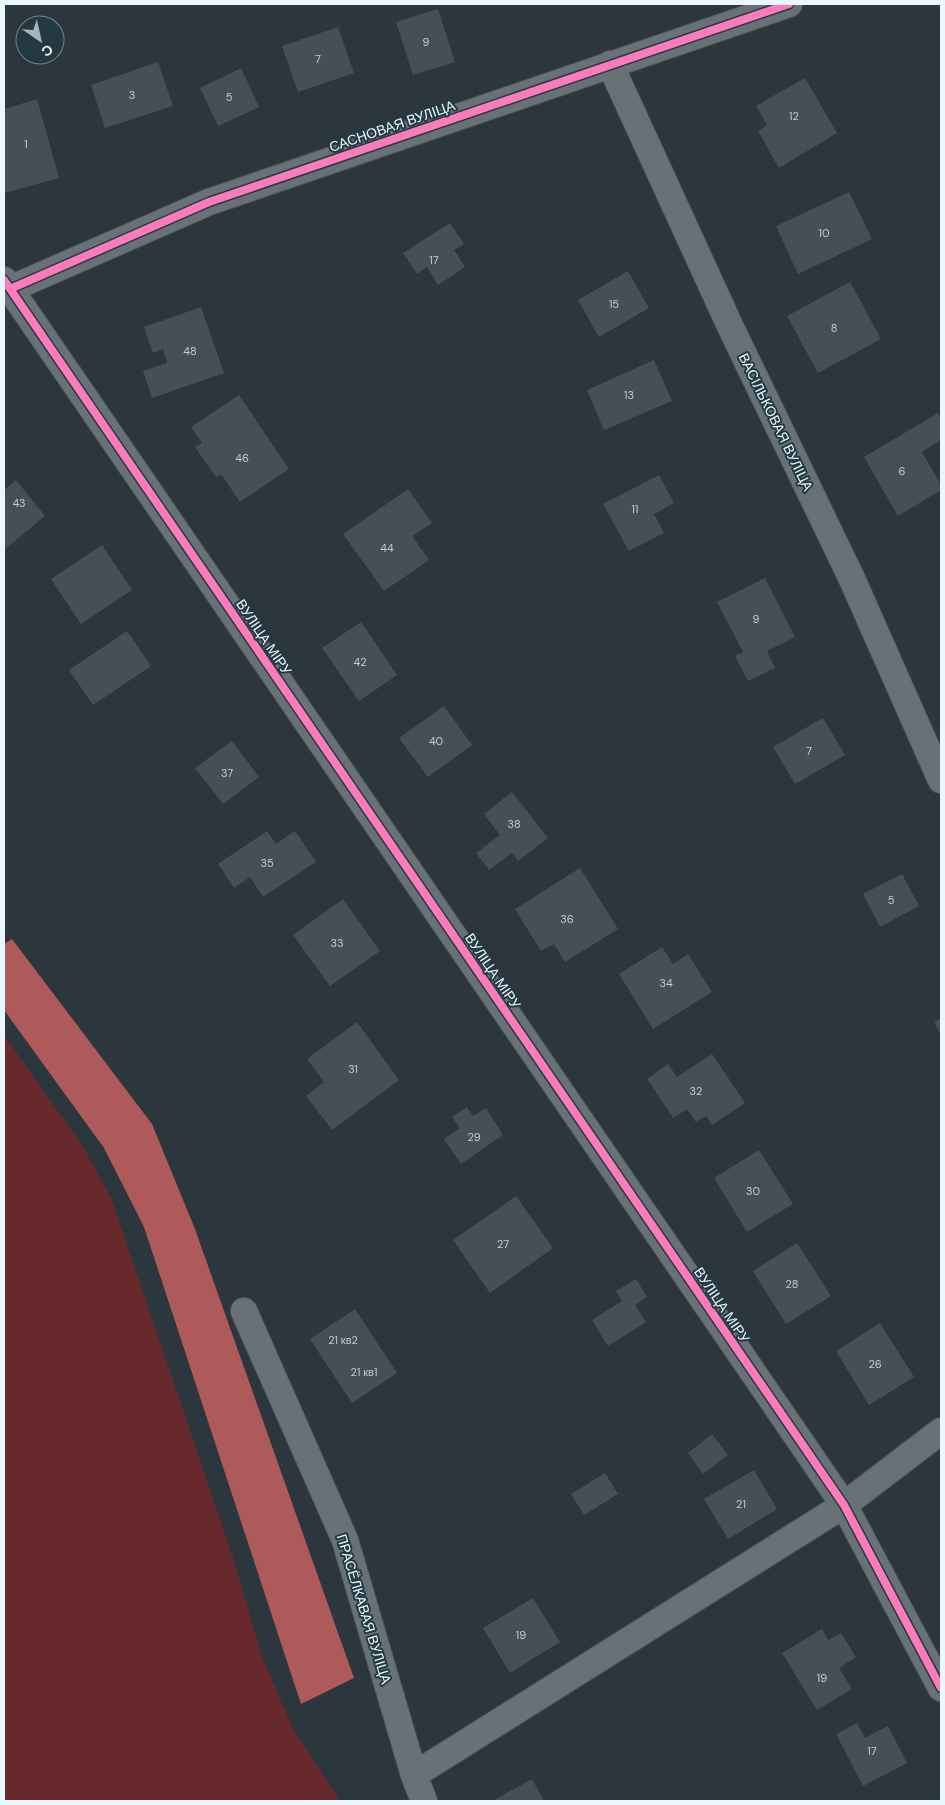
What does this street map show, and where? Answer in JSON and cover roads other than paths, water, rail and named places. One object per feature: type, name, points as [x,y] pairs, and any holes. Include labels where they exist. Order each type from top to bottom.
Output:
[{"type":"street","name":"САСНОВАЯ ВУЛІЦА","points":[[7,284],[209,202],[789,4]]},
{"type":"street","name":"ВАСІЛЬКОВАЯ ВУЛІЦА","points":[[610,64],[731,328],[852,579],[941,780]]},
{"type":"street","name":"ВУЛІЦА МІРУ","points":[[7,284],[844,1505],[941,1688]]},
{"type":"street","name":"ПРАСЁЛКАВАЯ ВУЛІЦА","points":[[244,1311],[345,1540],[414,1775],[424,1801]]},
{"type":"street","points":[[414,1775],[844,1505],[941,1430]]}]
